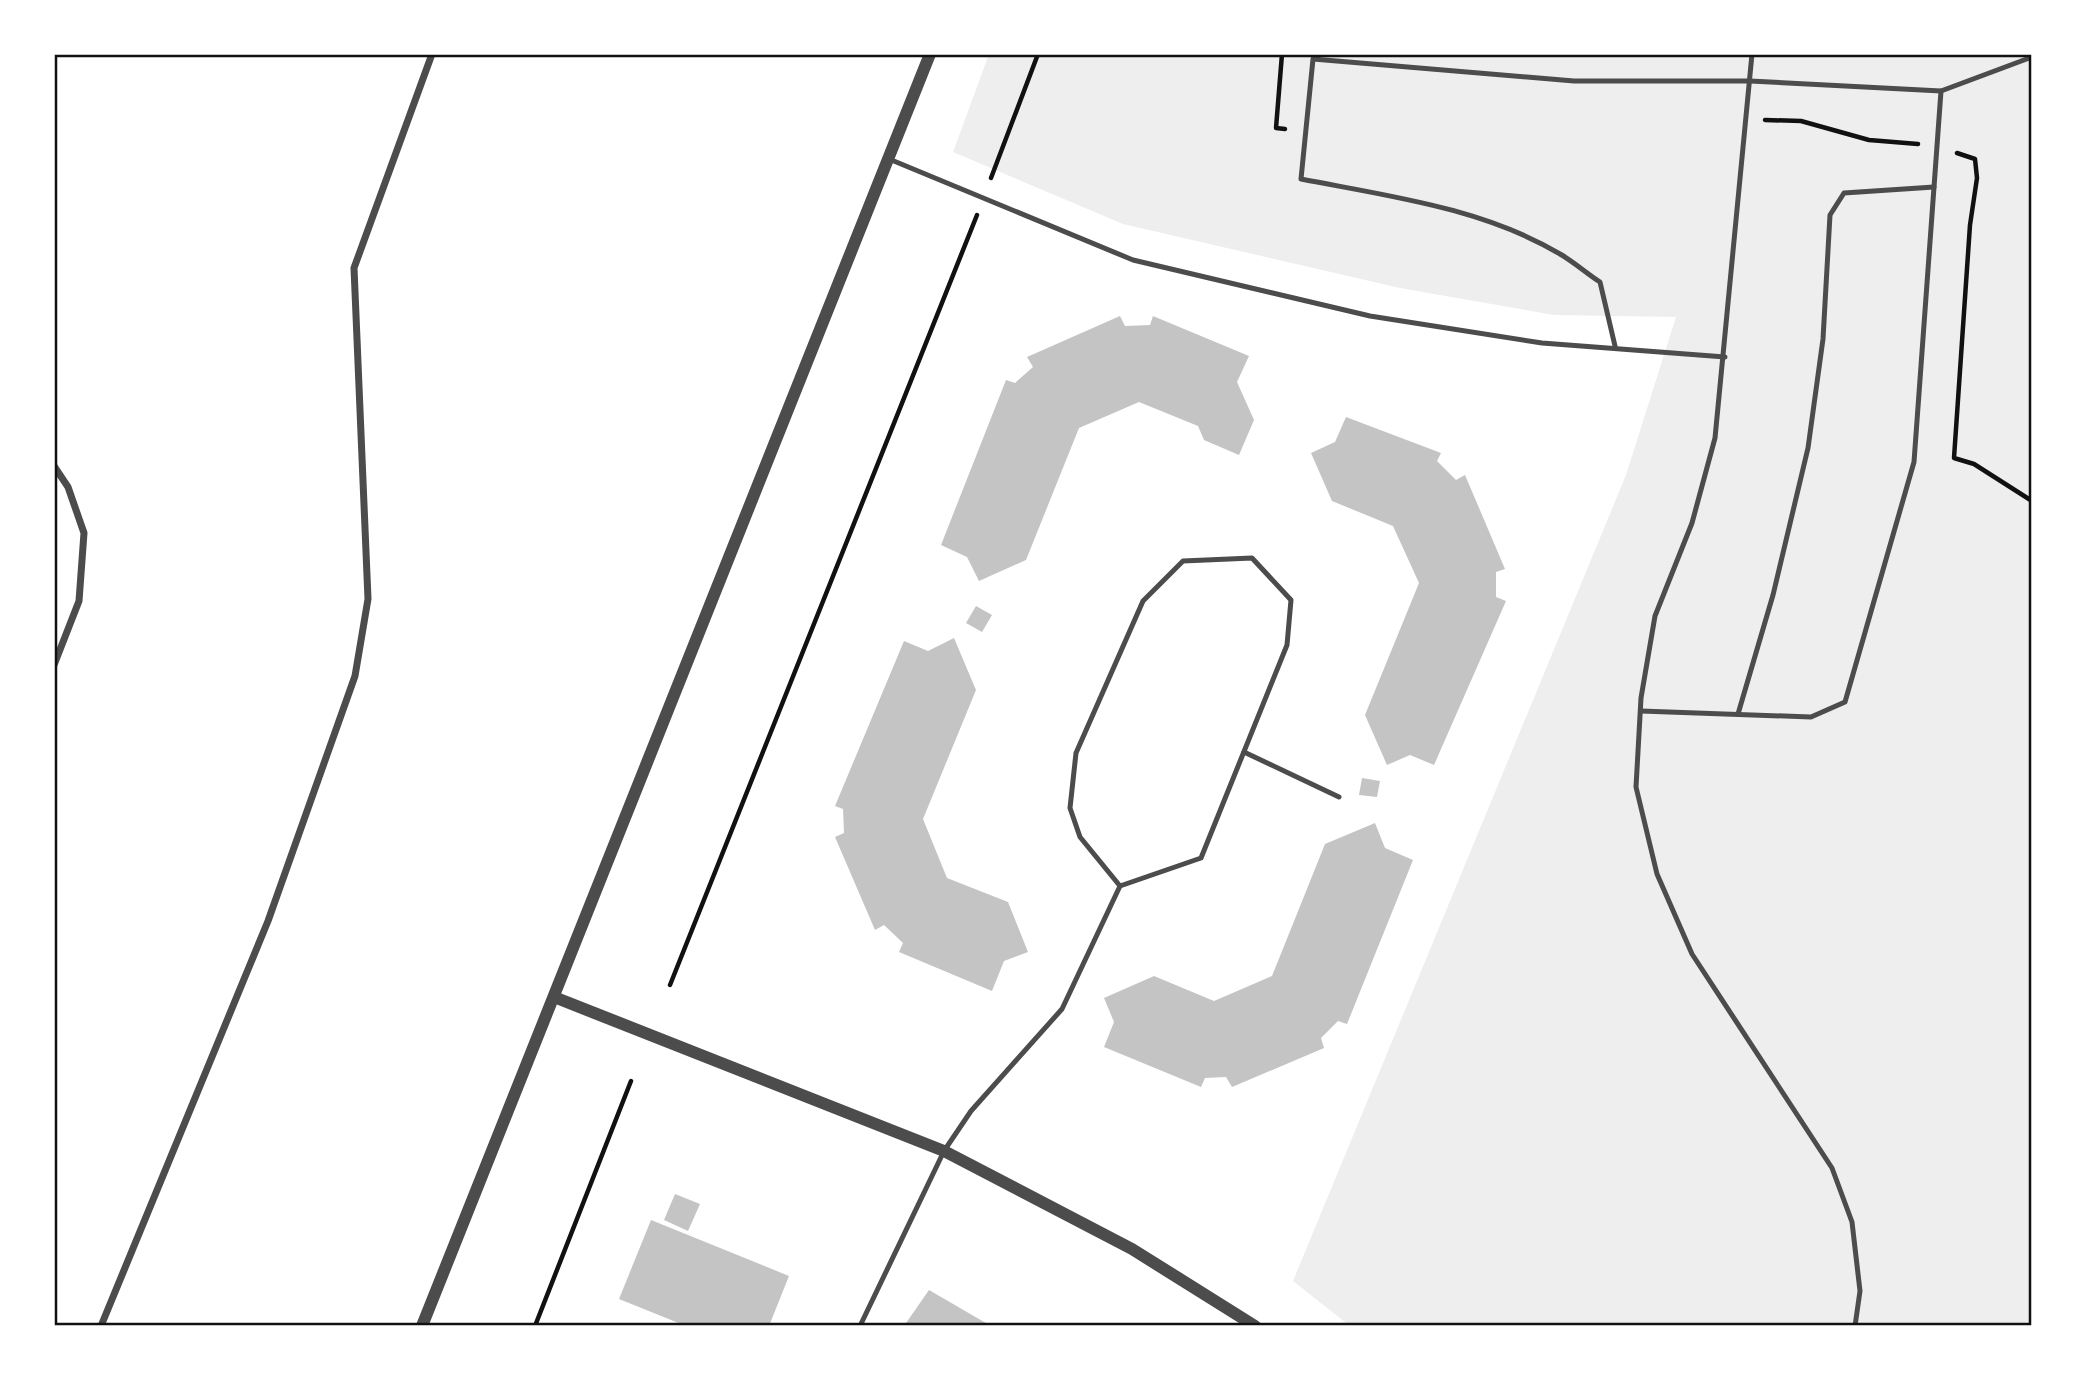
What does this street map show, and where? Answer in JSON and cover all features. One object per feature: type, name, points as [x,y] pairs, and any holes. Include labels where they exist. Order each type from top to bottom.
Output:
[{"type":"street","points":[[101,1326],[268,921],[355,676],[368,599],[354,268],[432,54]]},
{"type":"street","points":[[422,1326],[930,54]]},
{"type":"street","points":[[54,466],[68,487],[84,533],[79,601],[54,665]]},
{"type":"street","points":[[554,998],[944,1151],[1132,1249],[1255,1326]]},
{"type":"lane","points":[[1752,54],[1725,357],[1715,438],[1692,523],[1655,615],[1641,710],[1636,786],[1657,874],[1692,954],[1832,1168],[1852,1222],[1860,1291],[1855,1326]]},
{"type":"lane","points":[[1615,346],[1600,282],[1559,254],[1496,224],[1413,200],[1301,179],[1313,59],[1574,81],[1750,81],[1941,92],[2032,57]]},
{"type":"lane","points":[[1641,710],[1811,717],[1845,702],[1914,462],[1941,92]]},
{"type":"lane","points":[[889,159],[1133,260],[1370,316],[1542,343],[1615,346],[1725,357]]},
{"type":"lane","points":[[1738,715],[1773,595],[1808,447],[1823,340],[1830,215],[1844,193],[1934,187]]},
{"type":"lane","points":[[860,1326],[944,1151],[971,1111],[1062,1009],[1120,886],[1201,858],[1287,645],[1291,600],[1252,558],[1182,561],[1143,601],[1076,753],[1070,808],[1080,837],[1120,886]]},
{"type":"lane","points":[[1244,752],[1339,797]]},
{"type":"path","points":[[670,985],[984,197],[1038,54]]},
{"type":"path","points":[[1282,54],[1276,128],[1306,132]]},
{"type":"path","points":[[535,1326],[631,1081]]},
{"type":"shaded area","points":[[989,54],[2032,54],[2032,1326],[1350,1326],[1293,1281],[1626,475],[1676,317],[1554,315],[1400,288],[1123,224],[953,152]]},
{"type":"building","points":[[1120,316],[1125,326],[1150,325],[1153,316],[1249,356],[1237,382],[1254,420],[1239,455],[1204,440],[1198,426],[1139,402],[1079,428],[1026,560],[979,581],[967,557],[941,545],[1006,380],[1015,383],[1033,367],[1027,357]]},
{"type":"building","points":[[1346,417],[1441,453],[1437,461],[1456,480],[1465,475],[1505,569],[1496,572],[1496,597],[1506,601],[1434,765],[1410,755],[1387,765],[1365,715],[1419,583],[1393,526],[1332,501],[1311,453],[1335,442]]},
{"type":"building","points":[[976,606],[992,615],[982,632],[966,623]]},
{"type":"building","points":[[954,638],[976,690],[923,819],[947,878],[1008,902],[1028,952],[1004,961],[992,991],[899,952],[903,943],[884,925],[875,930],[835,837],[844,833],[843,809],[835,806],[904,641],[928,651]]},
{"type":"building","points":[[1362,778],[1380,781],[1377,797],[1359,795]]},
{"type":"building","points":[[1375,823],[1385,848],[1413,860],[1347,1024],[1338,1021],[1321,1038],[1324,1048],[1232,1087],[1226,1077],[1205,1078],[1201,1087],[1104,1047],[1114,1022],[1104,998],[1154,976],[1214,1001],[1272,976],[1325,844]]},
{"type":"building","points":[[675,1194],[700,1204],[688,1231],[664,1220]]},
{"type":"building","points":[[651,1220],[789,1276],[769,1326],[686,1326],[619,1299]]},
{"type":"building","points":[[929,1290],[991,1326],[904,1326]]}]
